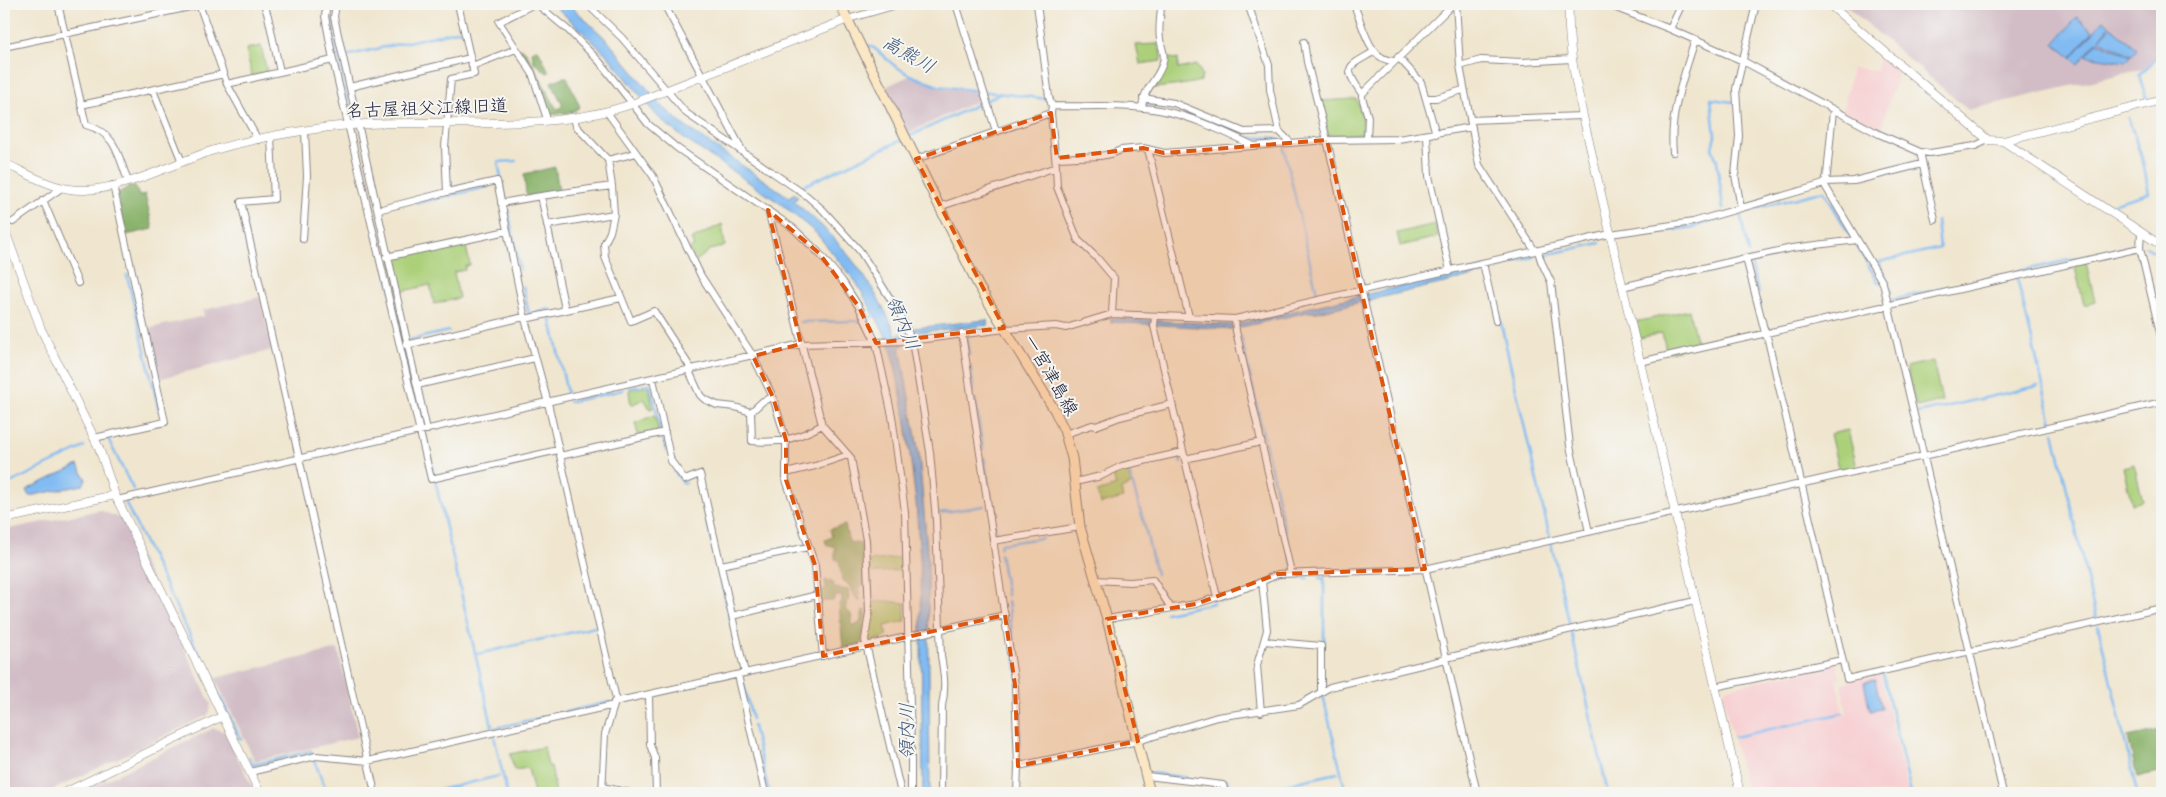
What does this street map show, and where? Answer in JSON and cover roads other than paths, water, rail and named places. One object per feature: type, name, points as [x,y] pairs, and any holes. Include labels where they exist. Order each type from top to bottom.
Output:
[{"type":"main road","name":"一宮津島線","points":[[840,4],[978,285],[1055,411],[1066,434],[1072,458],[1080,527],[1107,619],[1150,793]]},
{"type":"street","points":[[58,4],[86,125],[97,128],[111,139],[128,181]]},
{"type":"street","points":[[264,4],[280,72]]},
{"type":"street","points":[[327,4],[324,16],[333,60],[401,346],[424,431]]},
{"type":"street","points":[[336,4],[334,17],[417,385],[431,478],[665,432]]},
{"type":"street","points":[[447,192],[445,147],[451,79],[474,74],[458,4]]},
{"type":"street","points":[[547,119],[532,73],[498,22],[535,4],[568,30],[599,61],[634,103],[648,124],[677,148],[793,228],[819,253],[859,307],[878,343],[892,416],[905,512],[910,637],[910,793]]},
{"type":"street","points":[[587,4],[622,38],[665,91],[686,113],[807,196],[842,229],[860,251],[885,289],[910,341],[930,452],[936,520],[940,630],[945,693],[942,706],[941,793]]},
{"type":"street","points":[[664,4],[743,151]]},
{"type":"street","points":[[848,19],[900,4]]},
{"type":"street","points":[[956,4],[996,131]]},
{"type":"street","points":[[1036,4],[1051,105],[1057,158],[1057,187],[1078,240],[1114,278],[1112,314]]},
{"type":"street","points":[[1142,107],[1143,98],[1163,64],[1164,53],[1160,38],[1161,4]]},
{"type":"street","points":[[1248,4],[1269,65],[1270,90],[1279,131],[1291,143]]},
{"type":"street","points":[[1362,94],[1454,4]]},
{"type":"street","points":[[1454,4],[1463,90],[1481,170],[1536,251],[1552,282],[1570,446],[1589,532]]},
{"type":"street","points":[[1569,4],[1568,26],[1572,59],[1583,116],[1740,793]]},
{"type":"street","points":[[1606,4],[1670,29],[1743,61],[1879,134],[1920,152],[1930,153],[1974,146],[1988,140],[2003,141],[2162,100]]},
{"type":"street","points":[[1670,29],[1682,4]]},
{"type":"street","points":[[1742,208],[1736,175],[1739,136],[1736,89],[1756,4]]},
{"type":"street","points":[[1829,4],[1988,140]]},
{"type":"street","points":[[4,47],[199,5],[227,84],[258,140]]},
{"type":"street","points":[[1356,10],[1379,58],[1385,61],[1396,59]]},
{"type":"street","name":"名古屋祖父江線旧道","points":[[4,163],[60,189],[85,190],[112,186],[232,145],[348,124],[547,119],[607,112],[848,19]]},
{"type":"street","points":[[1673,152],[1671,134],[1676,106],[1695,40]]},
{"type":"street","points":[[1304,42],[1306,62],[1327,140],[1477,793]]},
{"type":"street","points":[[472,66],[516,49]]},
{"type":"street","points":[[1366,139],[1368,117],[1362,94],[1349,75],[1353,64],[1374,51]]},
{"type":"street","points":[[350,87],[470,58]]},
{"type":"street","points":[[1396,59],[1421,82],[1436,134]]},
{"type":"street","points":[[1460,66],[1481,60],[1522,62],[1572,59]]},
{"type":"street","points":[[227,84],[333,60]]},
{"type":"street","points":[[81,105],[224,74]]},
{"type":"street","points":[[153,90],[182,162]]},
{"type":"street","points":[[1427,98],[1436,98],[1463,90]]},
{"type":"street","points":[[1143,98],[1174,103],[1244,132],[1279,131]]},
{"type":"street","points":[[916,159],[996,131],[1051,105],[1142,107],[1168,112],[1208,124],[1253,146]]},
{"type":"street","points":[[1833,110],[1825,183],[1883,283],[2003,793]]},
{"type":"street","points":[[607,112],[653,176],[701,276],[753,356],[773,397],[786,440],[786,473],[794,508],[814,564],[823,656]]},
{"type":"street","points":[[1470,120],[1583,116]]},
{"type":"street","points":[[574,117],[576,126],[608,160],[614,214],[610,232],[604,244],[605,257],[632,321],[654,311],[690,370],[700,395],[717,405],[735,407],[751,412]]},
{"type":"street","points":[[1057,158],[1100,156],[1121,150],[1148,149],[1164,153],[1327,140],[1398,139],[1472,127]]},
{"type":"street","points":[[303,239],[307,176],[305,131]]},
{"type":"street","points":[[1427,135],[1429,176],[1450,271]]},
{"type":"street","points":[[272,137],[274,199],[241,202],[376,793]]},
{"type":"street","points":[[2003,141],[2162,246]]},
{"type":"street","points":[[1148,149],[1189,317]]},
{"type":"street","points":[[1920,152],[1935,220]]},
{"type":"street","points":[[608,160],[636,153]]},
{"type":"street","points":[[4,519],[116,498],[300,459],[801,344],[878,343],[910,341],[1005,329],[1056,326],[1066,328],[1112,314],[1154,320],[1189,317],[1235,324],[1610,234],[1693,222],[1825,183],[1854,181],[1922,164]]},
{"type":"street","points":[[939,208],[1056,167]]},
{"type":"street","points":[[378,210],[497,181],[524,318],[548,403],[616,698],[605,734],[602,790],[631,793]]},
{"type":"street","points":[[94,438],[166,422],[112,186]]},
{"type":"street","points":[[501,203],[612,186]]},
{"type":"street","points":[[13,222],[60,189]]},
{"type":"street","points":[[541,196],[565,309]]},
{"type":"street","points":[[43,200],[78,283]]},
{"type":"street","points":[[768,210],[822,425],[851,458],[866,540],[869,612],[865,640],[901,793]]},
{"type":"street","points":[[547,225],[614,214]]},
{"type":"street","points":[[4,227],[41,329],[94,438],[116,498],[260,793]]},
{"type":"street","points":[[381,258],[507,231]]},
{"type":"street","points":[[2141,232],[2140,248],[2162,341]]},
{"type":"street","points":[[1622,287],[1792,248],[1857,240]]},
{"type":"street","points":[[1640,362],[2140,248]]},
{"type":"street","points":[[1746,258],[1768,340],[1847,679],[2162,608]]},
{"type":"street","points":[[1483,265],[1496,321]]},
{"type":"street","points":[[401,346],[621,298]]},
{"type":"street","points":[[1154,320],[1217,597]]},
{"type":"street","points":[[1235,324],[1291,573]]},
{"type":"street","points":[[962,334],[1015,685],[1017,793]]},
{"type":"street","points":[[417,385],[536,358]]},
{"type":"street","points":[[653,379],[671,461],[685,480],[700,474],[746,673]]},
{"type":"street","points":[[773,397],[763,401],[751,412],[752,440],[764,442],[786,440],[804,435],[822,425]]},
{"type":"street","points":[[1107,619],[1171,608],[1217,597],[1278,574],[1425,568],[2162,402]]},
{"type":"street","points":[[1066,434],[1120,417],[1172,404]]},
{"type":"street","points":[[1074,482],[1102,476],[1122,466],[1261,442]]},
{"type":"street","points":[[786,473],[848,455]]},
{"type":"street","points":[[993,540],[1080,527]]},
{"type":"street","points":[[721,564],[808,546]]},
{"type":"street","points":[[1096,580],[1130,582],[1153,580],[1171,608]]},
{"type":"street","points":[[1260,712],[1257,674],[1266,630],[1262,581]]},
{"type":"street","points":[[732,616],[818,595]]},
{"type":"street","points":[[1018,766],[1138,741],[1217,717],[1298,705],[1330,687],[1695,601]]},
{"type":"street","points":[[250,772],[316,756],[368,761],[650,694],[1005,615]]},
{"type":"street","points":[[1264,640],[1321,646],[1321,692]]},
{"type":"street","points":[[1715,687],[1842,660]]},
{"type":"street","points":[[738,675],[765,793]]},
{"type":"street","points":[[650,694],[650,745],[655,758],[656,793],[651,793]]},
{"type":"street","points":[[64,793],[223,716]]},
{"type":"street","points":[[1147,776],[1223,785],[1225,793]]},
{"type":"water","points":[[553,4],[569,4],[608,41],[660,104],[683,125],[790,198],[794,193],[798,196],[794,202],[840,245],[866,279],[896,335],[903,333],[906,343],[900,347],[919,454],[928,560],[930,793],[923,793],[920,559],[916,502],[905,415],[892,352],[883,330],[856,282],[816,233],[781,204],[683,138],[657,116],[607,55]]},
{"type":"water","points":[[2077,17],[2093,31],[2071,57],[2054,44]]},
{"type":"water","points":[[2104,20],[2110,26],[2078,64],[2071,58]]},
{"type":"water","points":[[2111,27],[2137,49],[2132,55],[2099,40]]},
{"type":"water","points":[[2098,42],[2131,56],[2126,62],[2086,56]]},
{"type":"water","points":[[1491,266],[1492,272],[1317,312],[1308,312],[1232,329],[1111,322],[1111,318],[1232,325]]},
{"type":"water","points":[[987,320],[988,325],[916,332],[915,328]]},
{"type":"water","points":[[78,465],[86,479],[83,485],[29,496],[26,490]]},
{"type":"water","points":[[1875,680],[1882,709],[1870,711],[1864,682]]},
{"type":"waterway","points":[[331,4],[329,17],[337,52]]},
{"type":"waterway","points":[[338,8],[358,4]]},
{"type":"waterway","points":[[1726,4],[1751,9]]},
{"type":"waterway","points":[[345,56],[461,30]]},
{"type":"waterway","name":"高熊川","points":[[863,44],[874,48],[895,66],[910,75],[938,86],[1081,103]]},
{"type":"waterway","points":[[2147,100],[2139,75],[2162,53]]},
{"type":"waterway","points":[[338,56],[352,119]]},
{"type":"waterway","points":[[801,187],[1000,94]]},
{"type":"waterway","points":[[1723,209],[1717,161],[1712,148],[1715,136],[1711,99],[1733,102]]},
{"type":"waterway","points":[[1106,103],[1167,106],[1194,115],[1244,137],[1269,137],[1282,141]]},
{"type":"waterway","points":[[2111,204],[2149,193],[2143,162],[2128,117]]},
{"type":"waterway","points":[[354,130],[383,256]]},
{"type":"waterway","points":[[1284,148],[1318,297]]},
{"type":"waterway","points":[[501,178],[498,162],[516,161]]},
{"type":"waterway","points":[[502,183],[505,198]]},
{"type":"waterway","points":[[417,203],[488,187]]},
{"type":"waterway","points":[[1739,213],[1824,191],[1851,237]]},
{"type":"waterway","points":[[507,205],[520,270]]},
{"type":"waterway","points":[[1740,213],[1749,253]]},
{"type":"waterway","points":[[1624,237],[1693,227],[1734,215]]},
{"type":"waterway","points":[[1891,292],[1879,262],[1940,248],[1937,221]]},
{"type":"waterway","points":[[1545,255],[1600,243]]},
{"type":"waterway","points":[[1855,243],[1879,283]]},
{"type":"waterway","points":[[1892,300],[2136,245]]},
{"type":"waterway","points":[[2145,246],[2162,257]]},
{"type":"waterway","points":[[1506,264],[1534,257]]},
{"type":"waterway","points":[[1750,259],[1758,293]]},
{"type":"waterway","points":[[384,260],[403,343]]},
{"type":"waterway","points":[[1490,268],[1501,265]]},
{"type":"waterway","points":[[1489,271],[1608,793]]},
{"type":"waterway","points":[[127,275],[159,410]]},
{"type":"waterway","points":[[2017,278],[2052,423]]},
{"type":"waterway","points":[[523,286],[529,315],[549,309]]},
{"type":"waterway","points":[[1760,301],[1761,306]]},
{"type":"waterway","name":"領内川","points":[[869,318],[877,314]]},
{"type":"waterway","points":[[550,315],[567,393]]},
{"type":"waterway","points":[[800,322],[862,321]]},
{"type":"waterway","points":[[409,340],[449,331]]},
{"type":"waterway","points":[[966,337],[969,355]]},
{"type":"waterway","points":[[1241,337],[1264,438]]},
{"type":"waterway","points":[[404,347],[422,425]]},
{"type":"waterway","points":[[970,365],[974,392]]},
{"type":"waterway","points":[[643,385],[650,384],[661,430]]},
{"type":"waterway","points":[[630,388],[639,386]]},
{"type":"waterway","points":[[1918,413],[2038,386]]},
{"type":"waterway","points":[[569,402],[623,390]]},
{"type":"waterway","points":[[975,399],[983,449]]},
{"type":"waterway","points":[[2054,432],[2096,619]]},
{"type":"waterway","points":[[425,435],[434,475]]},
{"type":"waterway","points":[[662,435],[666,451]]},
{"type":"waterway","points":[[107,437],[133,489]]},
{"type":"waterway","points":[[1265,442],[1293,567]]},
{"type":"waterway","points":[[4,486],[84,447]]},
{"type":"waterway","points":[[1124,470],[1180,456],[1181,463]]},
{"type":"waterway","points":[[984,458],[989,487]]},
{"type":"waterway","points":[[1128,469],[1143,519],[1156,574]]},
{"type":"waterway","points":[[675,472],[684,484],[686,483]]},
{"type":"waterway","points":[[695,478],[697,479],[717,563]]},
{"type":"waterway","points":[[435,480],[492,726]]},
{"type":"waterway","points":[[990,492],[991,499]]},
{"type":"waterway","points":[[126,504],[241,740]]},
{"type":"waterway","points":[[939,513],[984,506]]},
{"type":"waterway","points":[[993,514],[996,533],[999,535]]},
{"type":"waterway","points":[[1000,547],[1001,544],[1042,538]]},
{"type":"waterway","points":[[1000,554],[1007,595]]},
{"type":"waterway","points":[[718,567],[737,650]]},
{"type":"waterway","points":[[1265,585],[1282,578],[1288,578]]},
{"type":"waterway","points":[[1320,578],[1324,578],[1324,646]]},
{"type":"waterway","points":[[1220,601],[1258,589]]},
{"type":"waterway","points":[[1008,601],[1019,686],[1020,721]]},
{"type":"waterway","points":[[1166,613],[1214,603]]},
{"type":"waterway","points":[[2098,626],[2137,793]]},
{"type":"waterway","points":[[478,654],[595,627]]},
{"type":"waterway","points":[[1883,674],[1911,793]]},
{"type":"waterway","points":[[743,681],[752,719]]},
{"type":"waterway","points":[[1323,695],[1346,793]]},
{"type":"waterway","points":[[495,728],[610,702]]},
{"type":"waterway","points":[[1734,737],[1843,713]]},
{"type":"waterway","points":[[753,726],[769,793]]},
{"type":"waterway","points":[[1020,730],[1020,747]]},
{"type":"waterway","points":[[494,736],[507,793]]},
{"type":"waterway","points":[[249,757],[253,765],[311,751],[312,753]]},
{"type":"waterway","points":[[314,760],[327,793]]},
{"type":"waterway","points":[[1152,773],[1187,778]]},
{"type":"waterway","points":[[1297,782],[1337,773]]},
{"type":"waterway","points":[[426,793],[499,776]]},
{"type":"waterway","points":[[1215,781],[1227,781],[1229,793]]},
{"type":"waterway","points":[[1261,791],[1295,783]]},
{"type":"waterway","points":[[1250,793],[1258,791]]}]
